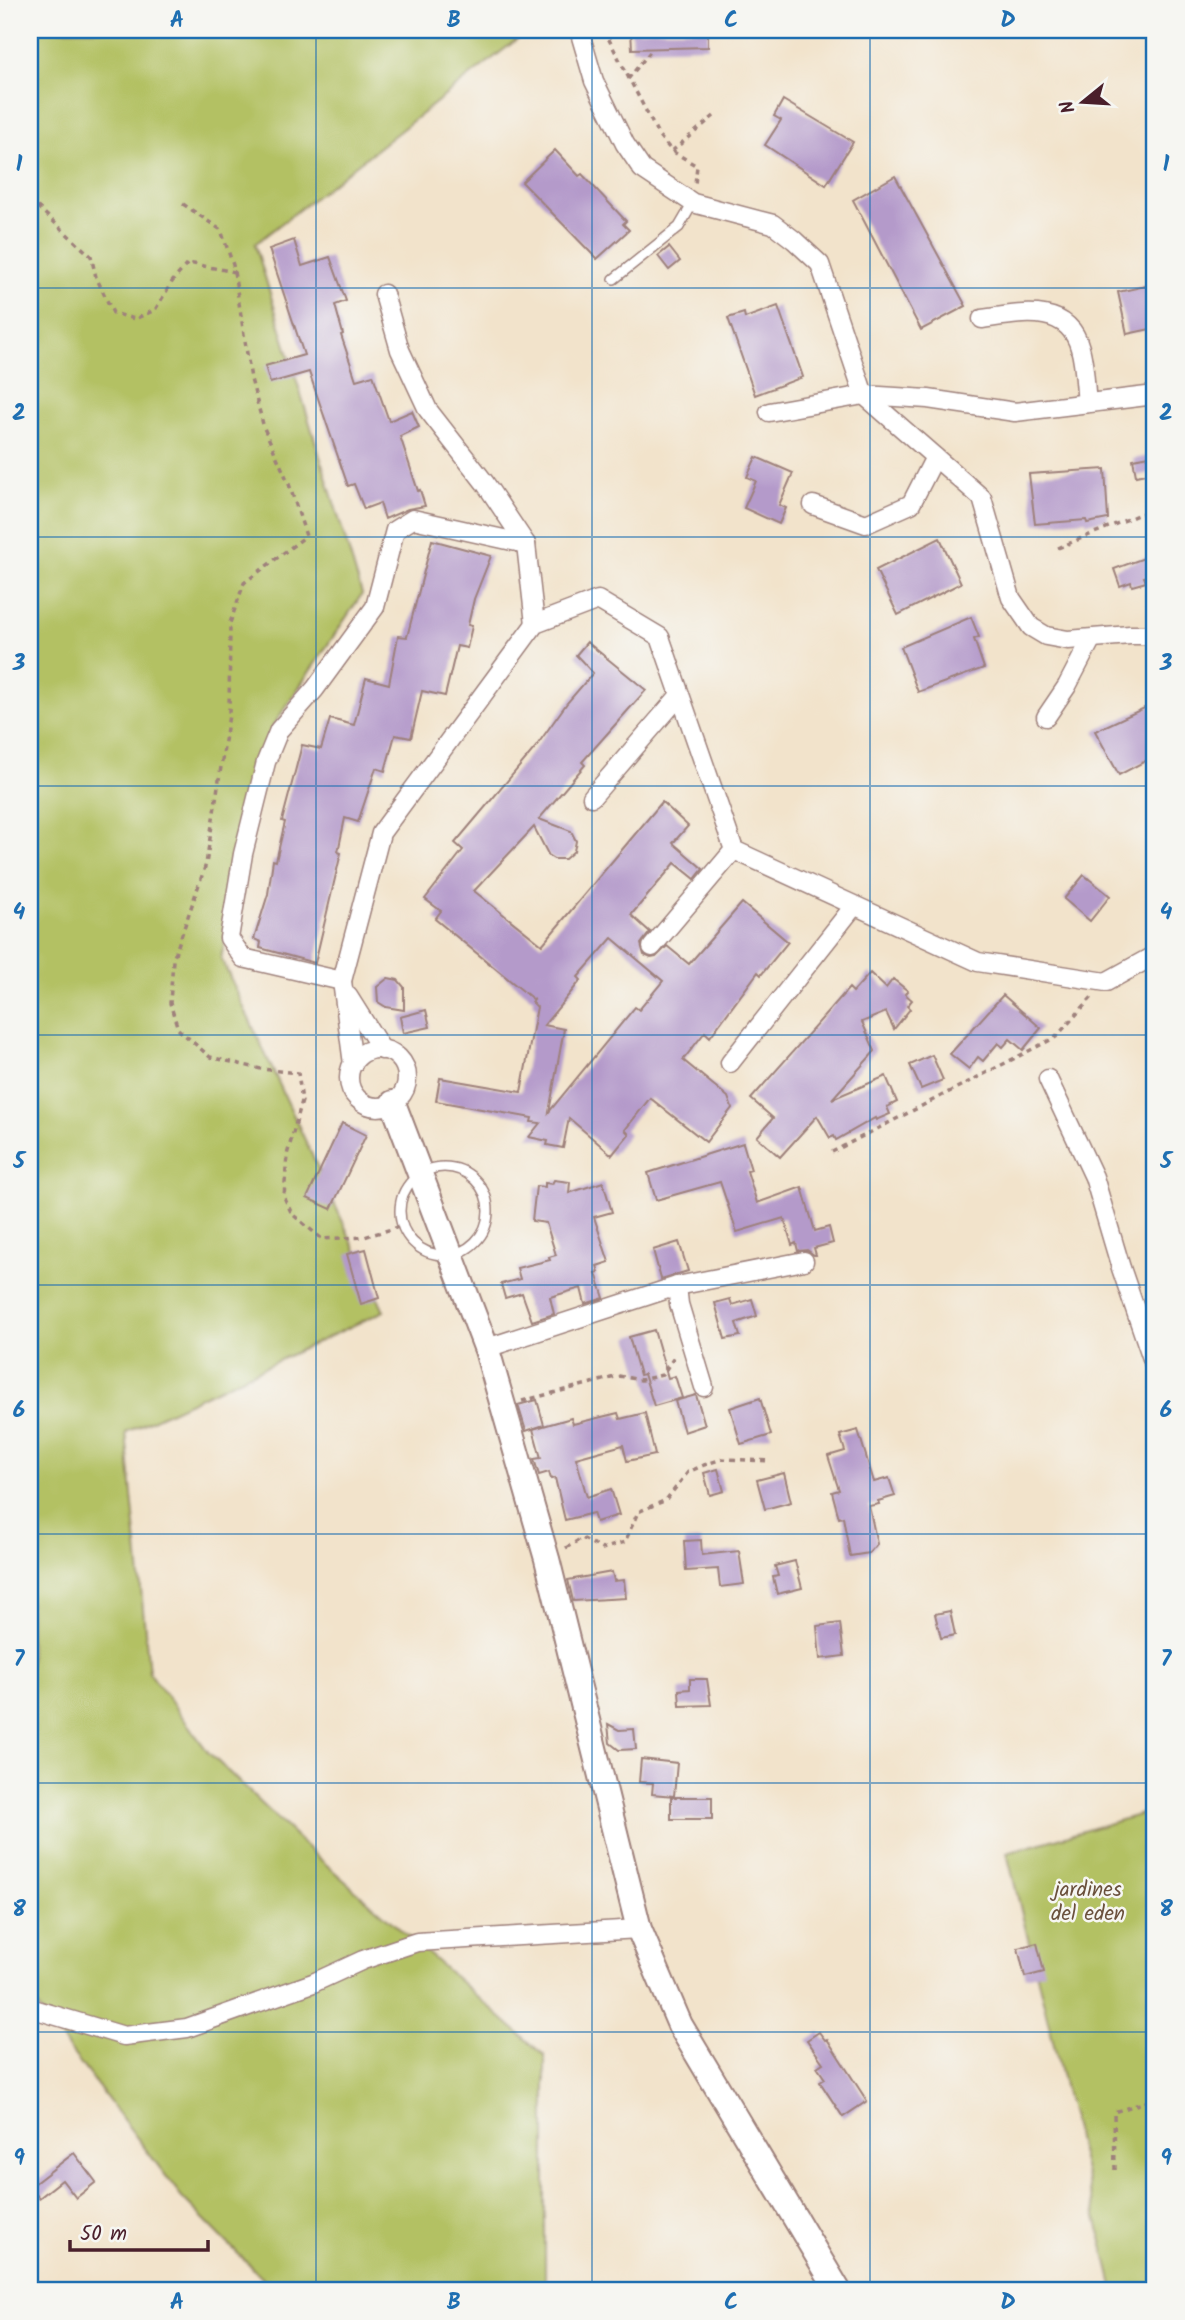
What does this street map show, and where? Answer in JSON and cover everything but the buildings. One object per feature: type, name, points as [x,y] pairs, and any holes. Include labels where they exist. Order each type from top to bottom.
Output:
[{"type":"street","points":[[579,30],[594,80],[625,144],[642,169],[693,203],[773,224],[820,264],[864,395],[982,498],[1011,598],[1031,627],[1046,636],[1068,640],[1155,635]]},
{"type":"street","points":[[384,294],[400,350],[428,410],[485,483],[526,544],[535,624]]},
{"type":"street","points":[[982,319],[1029,313],[1056,317],[1071,328],[1080,348],[1087,403]]},
{"type":"street","points":[[769,412],[864,395],[928,399],[1015,412],[1155,395]]},
{"type":"street","points":[[813,505],[866,524],[911,503],[935,457]]},
{"type":"street","points":[[382,1049],[365,1052],[353,1064],[350,1072],[351,1088],[361,1101],[376,1107],[393,1103],[404,1090],[407,1073],[398,1057],[382,1049],[344,986],[243,958],[229,938],[243,854],[266,762],[279,730],[315,689],[375,607],[395,530],[413,519],[526,544]]},
{"type":"street","points":[[353,1064],[344,986],[381,833],[535,624],[598,600],[660,637],[734,850],[978,962],[1106,982],[1155,955]]},
{"type":"street","points":[[1046,717],[1091,640]]},
{"type":"street","points":[[592,797],[680,695]]},
{"type":"street","points":[[652,947],[734,850]]},
{"type":"street","points":[[730,1063],[854,906]]},
{"type":"street","points":[[1048,1079],[1094,1177],[1121,1268],[1155,1367]]},
{"type":"street","points":[[393,1103],[487,1348],[547,1559],[639,1929],[680,2025],[838,2290]]},
{"type":"street","points":[[487,1348],[677,1286],[804,1261]]},
{"type":"street","points":[[677,1286],[679,1304],[704,1387]]},
{"type":"street","points":[[30,2008],[124,2036],[187,2028],[417,1942],[639,1929]]},
{"type":"lane","points":[[614,279],[679,227],[693,203]]},
{"type":"lane","points":[[429,1168],[460,1168],[483,1188],[489,1219],[474,1245],[460,1253],[431,1254],[419,1248],[409,1238],[402,1226],[401,1198],[407,1186],[422,1174],[429,1168]]},
{"type":"path","points":[[604,30],[650,123],[672,151],[697,166],[693,203]]},
{"type":"path","points":[[628,79],[650,52]]},
{"type":"path","points":[[672,151],[714,116]]},
{"type":"path","points":[[30,201],[91,256],[96,277],[113,313],[135,319],[155,310],[172,282],[188,263],[234,272]]},
{"type":"path","points":[[183,204],[221,230],[234,272],[251,379],[261,415],[289,484],[306,536],[244,583],[230,624],[229,715],[206,864],[173,960],[170,1003],[178,1029],[209,1057],[261,1069],[298,1073],[302,1101],[288,1155],[284,1197],[292,1214],[322,1239],[364,1237],[402,1226]]},
{"type":"path","points":[[1058,548],[1155,510]]},
{"type":"path","points":[[832,1152],[1056,1037],[1106,982]]},
{"type":"path","points":[[503,1406],[619,1376],[641,1380],[662,1376],[687,1333]]},
{"type":"path","points":[[547,1559],[582,1538],[602,1549],[625,1542],[638,1512],[666,1500],[688,1472],[704,1465],[722,1459],[771,1461]]},
{"type":"path","points":[[1115,2170],[1114,2112],[1155,2099]]},
{"type":"green space","points":[[30,30],[529,30],[255,244],[362,594],[273,726],[221,958],[384,1311],[126,1432],[149,1672],[209,1753],[313,1853],[545,2056],[545,2290],[274,2290],[182,2197],[30,1997]]},
{"type":"green space","name":"jardines del eden","points":[[1155,1810],[1155,2290],[1114,2290],[1007,1853]]}]
